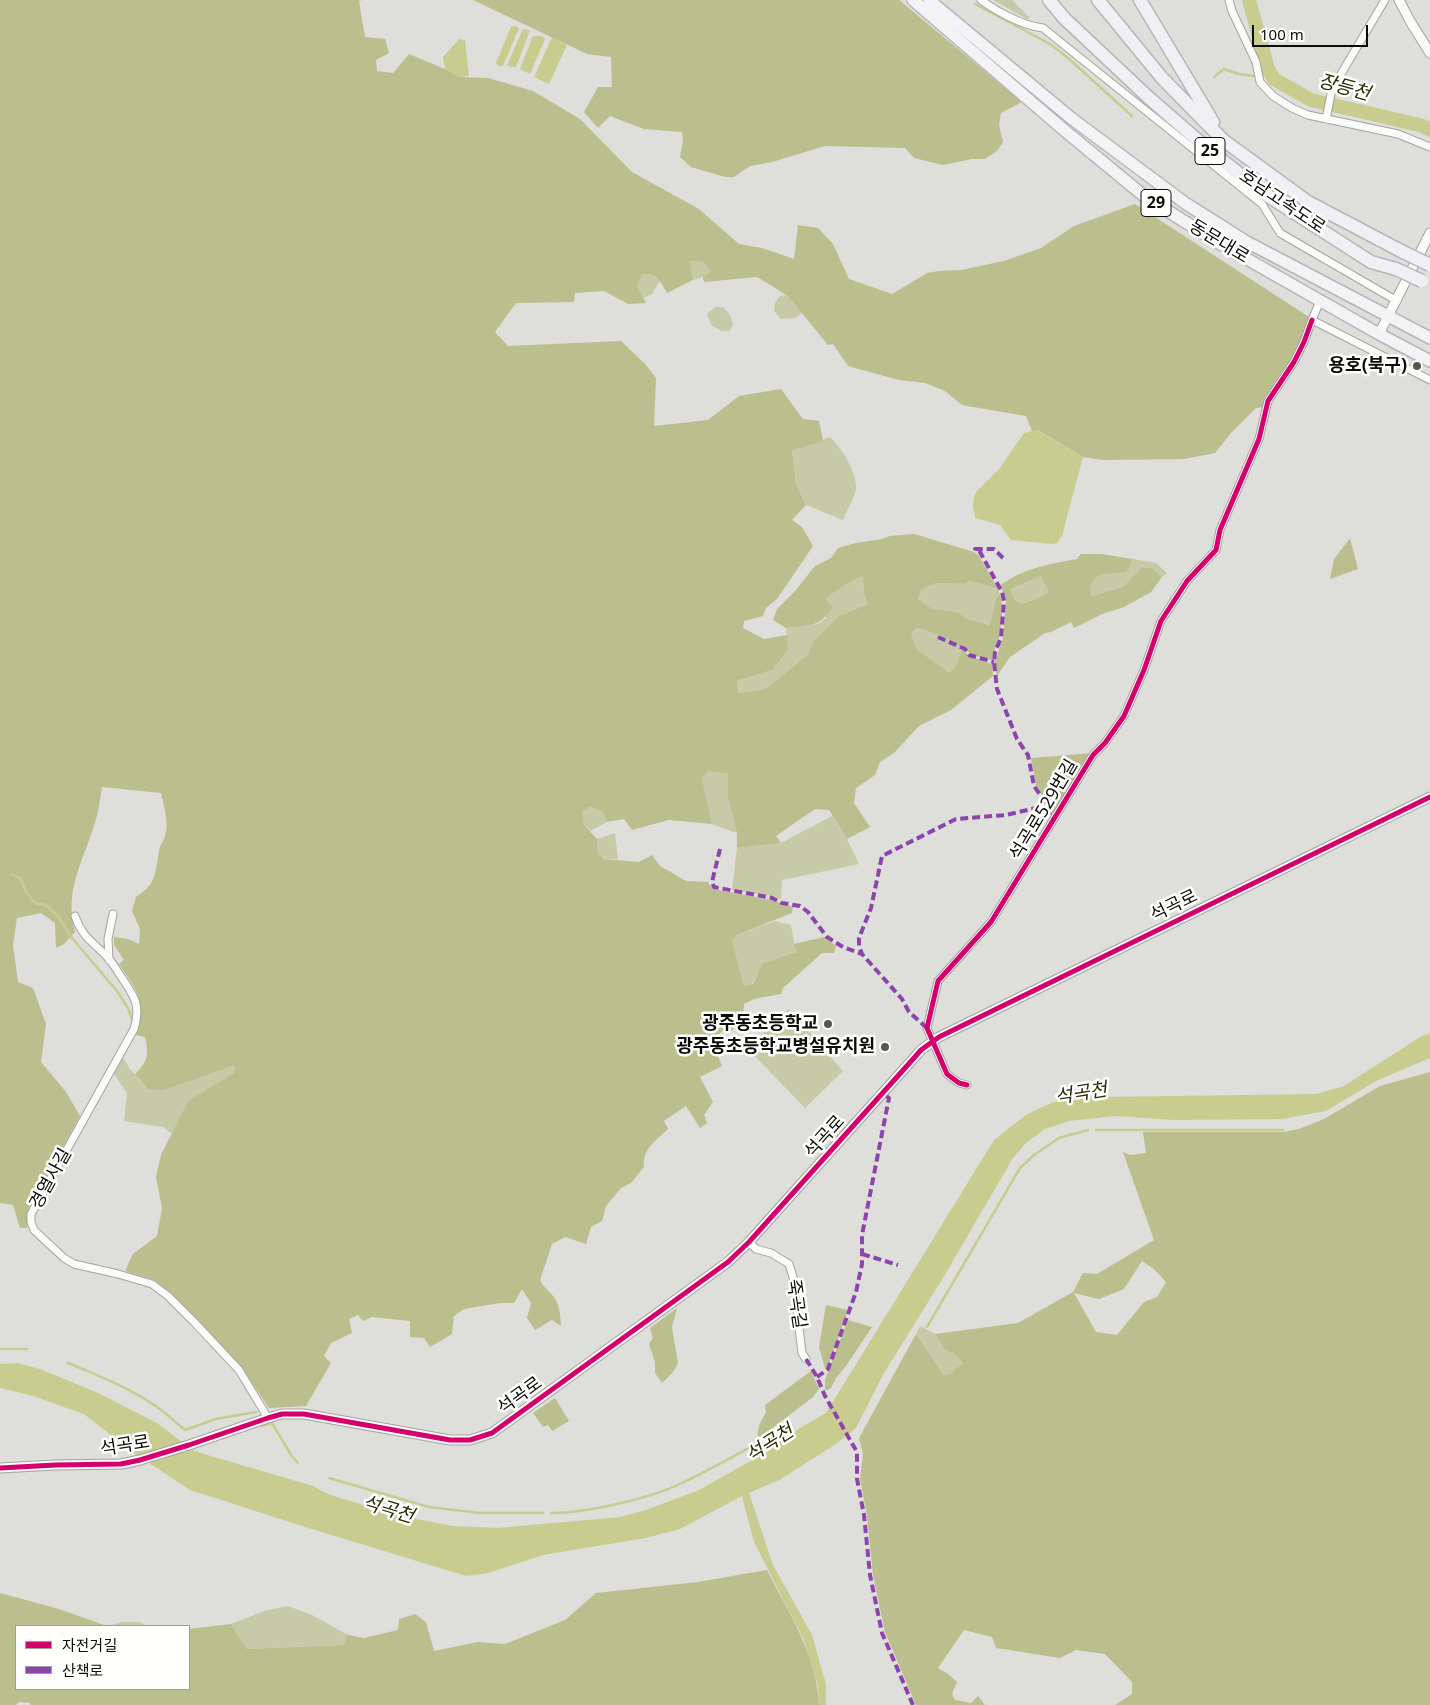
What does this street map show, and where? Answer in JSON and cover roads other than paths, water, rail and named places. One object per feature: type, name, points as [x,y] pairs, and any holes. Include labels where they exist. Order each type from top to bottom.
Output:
[{"type":"highway","name":"호남고속도로","points":[[1044,0],[1208,150],[1265,194],[1371,262],[1396,269],[1426,283]]},
{"type":"highway","name":"호남고속도로","points":[[1049,0],[1064,18],[1144,93]]},
{"type":"highway","name":"호남고속도로","points":[[1098,0],[1162,78],[1223,140],[1308,202],[1430,265]]},
{"type":"highway","name":"호남고속도로","points":[[1140,0],[1223,140]]},
{"type":"main road","name":"동문대로","points":[[913,0],[1144,196],[1217,242],[1430,361]]},
{"type":"main road","name":"동문대로","points":[[929,0],[1072,118],[1185,203],[1245,241],[1430,338]]},
{"type":"street","points":[[981,0],[991,7],[1033,27],[1043,28],[1262,204],[1280,233],[1396,301]]},
{"type":"street","points":[[1229,0],[1232,11],[1256,62],[1260,82],[1273,96],[1308,115],[1326,117],[1398,134],[1430,147]]},
{"type":"street","points":[[1326,117],[1332,89],[1385,0]]},
{"type":"street","points":[[1399,0],[1430,53]]},
{"type":"street","points":[[1379,334],[1430,233]]},
{"type":"street","name":"석곡로529번길","points":[[932,1042],[927,1028],[938,981],[991,922],[1093,755],[1106,743],[1124,716],[1144,670],[1161,620],[1187,581],[1216,550],[1220,530],[1260,439],[1268,401],[1294,362],[1320,301]]},
{"type":"street","points":[[1312,320],[1430,380]]},
{"type":"street","name":"석곡로","points":[[0,1468],[121,1464],[189,1445],[282,1414],[304,1414],[450,1440],[470,1440],[492,1433],[698,1286],[728,1262],[750,1242],[908,1064],[932,1042],[949,1031],[1430,797]]},
{"type":"street","points":[[109,960],[108,939],[113,914]]},
{"type":"street","name":"경열사길","points":[[75,916],[80,930],[109,960],[134,995],[137,1006],[137,1020],[134,1029],[31,1214],[34,1230],[64,1258],[74,1264],[152,1284],[168,1296],[239,1370],[268,1418]]},
{"type":"street","points":[[932,1042],[947,1074],[959,1083],[967,1085]]},
{"type":"street","name":"죽곡길","points":[[750,1242],[756,1249],[771,1253],[789,1264],[793,1277],[802,1353],[806,1359]]},
{"type":"waterway","name":"장등천","points":[[1249,0],[1268,69],[1274,79],[1311,100],[1423,126],[1430,130]]},
{"type":"waterway","points":[[975,4],[1050,44],[1132,116]]},
{"type":"waterway","points":[[1214,77],[1224,69],[1253,76]]},
{"type":"waterway","points":[[1262,75],[1268,69]]},
{"type":"waterway","points":[[12,874],[21,879],[25,890],[35,903],[46,905],[58,916],[72,938],[117,991],[128,1008],[133,1022]]},
{"type":"waterway","points":[[927,1327],[1020,1168],[1034,1155],[1059,1138],[1088,1130]]},
{"type":"waterway","points":[[1096,1130],[1283,1130]]},
{"type":"waterway","points":[[0,1349],[27,1349]]},
{"type":"waterway","points":[[68,1363],[116,1384],[150,1402],[185,1430],[216,1419],[256,1412]]},
{"type":"waterway","points":[[261,1426],[272,1423],[291,1455],[298,1463]]},
{"type":"waterway","name":"석곡천","points":[[551,1513],[619,1504],[655,1494],[684,1482],[758,1443],[760,1444]]},
{"type":"waterway","name":"석곡천","points":[[329,1478],[429,1507],[480,1513],[543,1513]]},
{"type":"place","name":"용호(북구)","points":[[1417,366]]},
{"type":"place","name":"광주동초등학교","points":[[828,1024]]},
{"type":"place","name":"광주동초등학교병설유치원","points":[[885,1047]]}]
